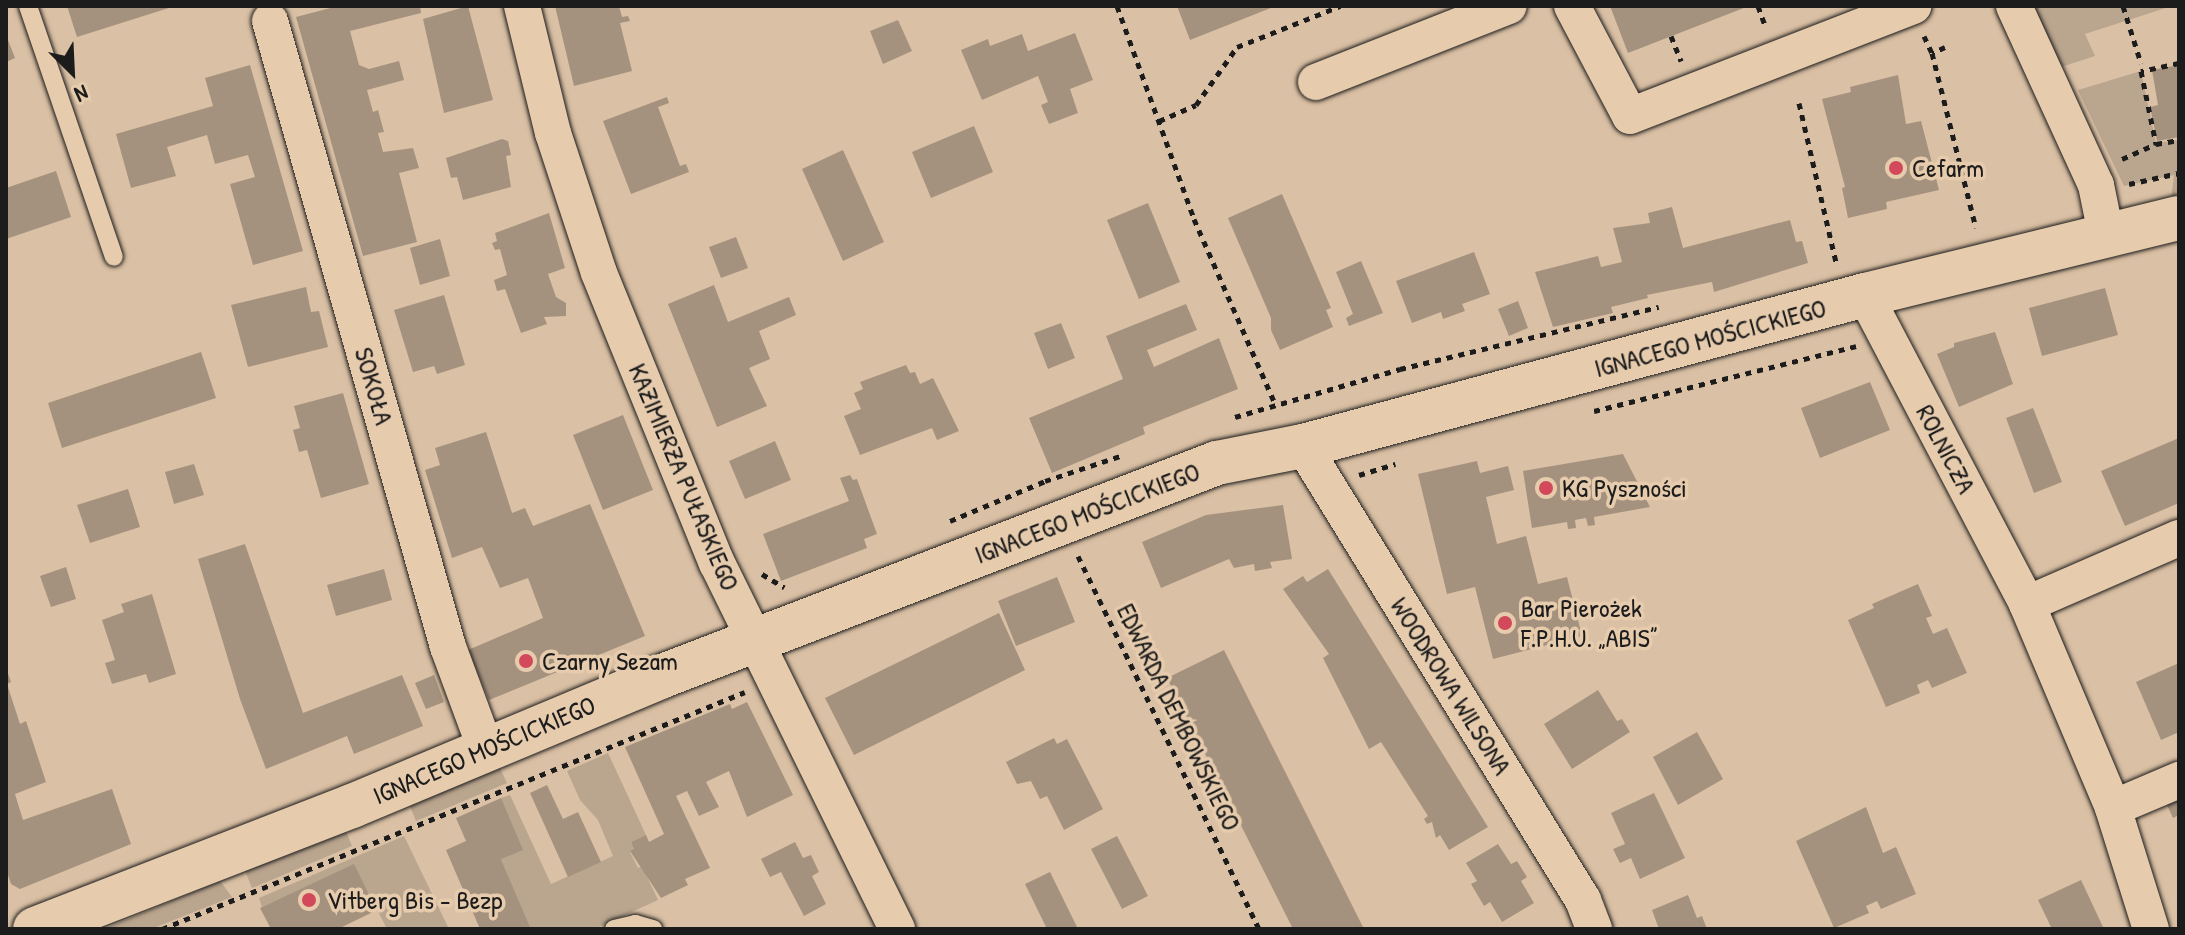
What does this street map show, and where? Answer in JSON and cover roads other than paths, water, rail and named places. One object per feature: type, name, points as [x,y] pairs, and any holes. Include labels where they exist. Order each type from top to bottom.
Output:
[{"type":"street","name":"KAZIMIERZA PUŁASKIEGO","points":[[522,6],[553,133],[599,273],[717,563],[897,929]]},
{"type":"street","points":[[1316,82],[1509,6]]},
{"type":"street","points":[[1572,6],[1630,116],[1913,6]]},
{"type":"street","points":[[2014,6],[2096,185],[2106,234]]},
{"type":"street","name":"SOKOŁA","points":[[270,21],[448,647],[485,747]]},
{"type":"street","name":"IGNACEGO MOŚCICKIEGO","points":[[35,929],[352,806],[485,747],[1217,463],[1303,446],[1858,277],[2106,234],[2179,218]]},
{"type":"street","name":"ROLNICZA","points":[[1858,277],[2027,604],[2113,808],[2151,929]]},
{"type":"street","name":"WOODROWA WILSONA","points":[[1303,446],[1583,900],[1594,929]]},
{"type":"street","points":[[2027,604],[2179,538]]},
{"type":"street","points":[[2113,808],[2179,780]]},
{"type":"lane","points":[[28,6],[114,257]]},
{"type":"lane","points":[[614,929],[635,924],[653,929]]},
{"type":"place","name":"Cefarm","points":[[1896,168]]},
{"type":"place","name":"KG Pyszności","points":[[1546,488]]},
{"type":"place","name":"Bar Pierożek F.P.H.U. „ABIS”","points":[[1505,623]]},
{"type":"place","name":"Czarny Sezam","points":[[526,661]]},
{"type":"place","name":"Vitberg Bis - Bezp","points":[[309,900]]}]
